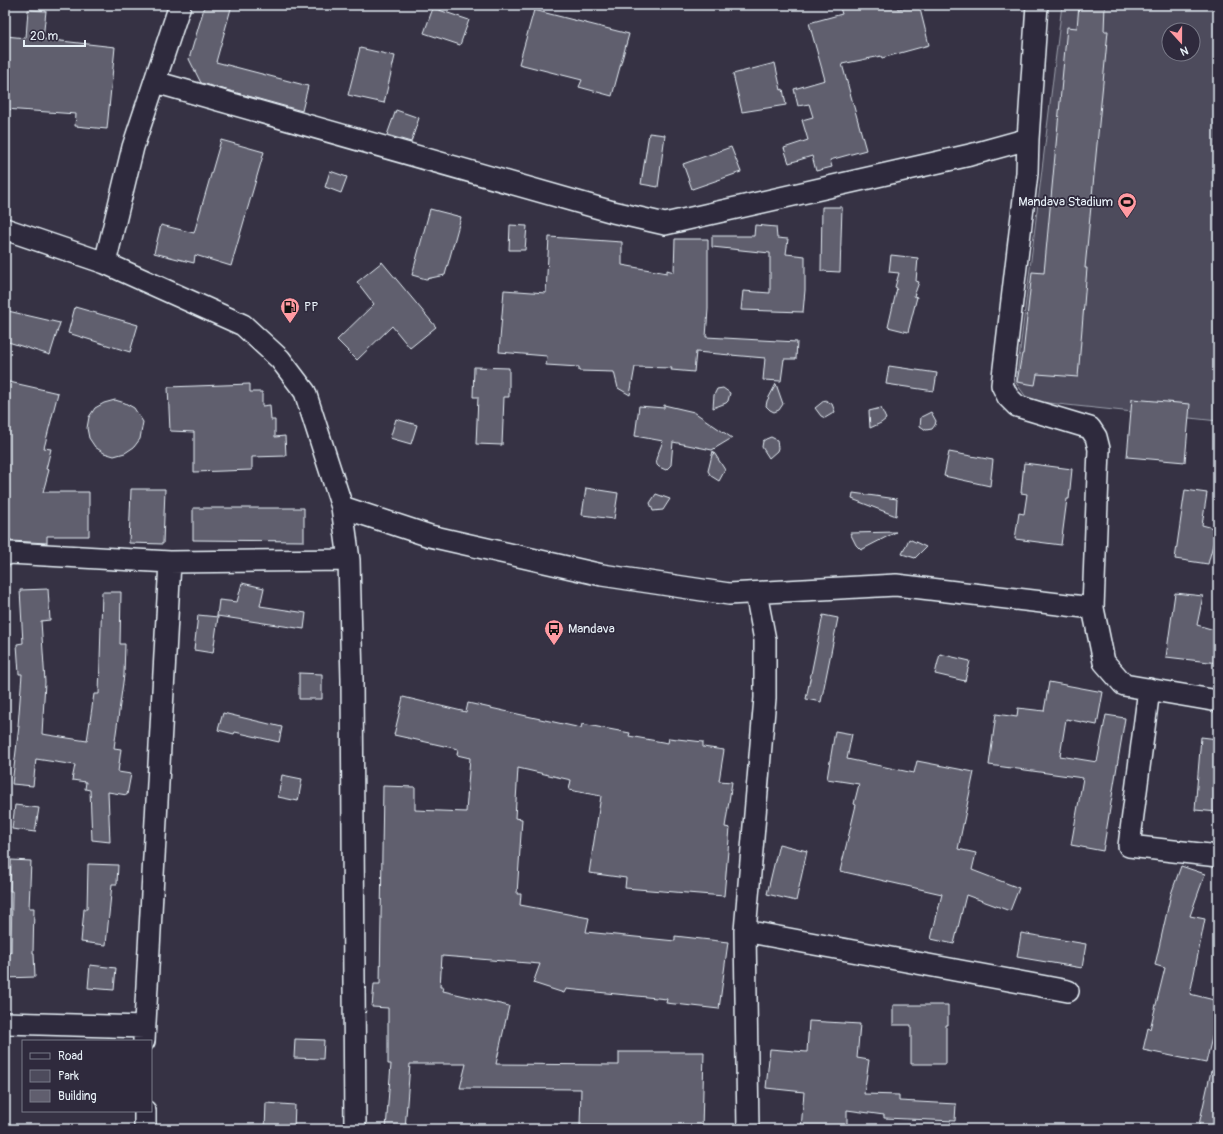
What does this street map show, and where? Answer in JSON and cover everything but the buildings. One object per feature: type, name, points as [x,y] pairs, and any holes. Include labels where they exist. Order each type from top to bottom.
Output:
[{"type":"street","points":[[105,263],[133,147],[180,5]]},
{"type":"street","points":[[1037,5],[1027,173],[1002,385],[1008,397],[1017,406],[1090,428],[1096,437],[1099,448],[1093,608],[1104,662],[1124,685],[1218,701]]},
{"type":"street","points":[[155,82],[614,212],[665,224],[970,155],[1028,139]]},
{"type":"street","points":[[5,229],[105,263],[243,325],[280,359],[305,392],[342,507],[349,560],[352,688],[355,1129]]},
{"type":"street","points":[[342,507],[430,536],[602,575],[729,594],[896,585],[1093,608]]},
{"type":"street","points":[[5,555],[10,553],[170,562],[349,560]]},
{"type":"street","points":[[5,1023],[144,1034],[170,562]]},
{"type":"street","points":[[748,1129],[745,931],[765,698],[765,640],[756,593]]},
{"type":"street","points":[[1149,689],[1129,846],[1218,856]]},
{"type":"street","points":[[745,931],[1068,991]]},
{"type":"street","points":[[145,1112],[145,1129]]},
{"type":"green space","name":"Mandava Stadium","points":[[1062,5],[1218,5],[1218,421],[1029,401],[1016,383]]},
{"type":"place","name":"Mandava Stadium","points":[[1127,219]]},
{"type":"place","name":"PP","points":[[290,324]]},
{"type":"place","name":"Mandava","points":[[554,646]]}]
